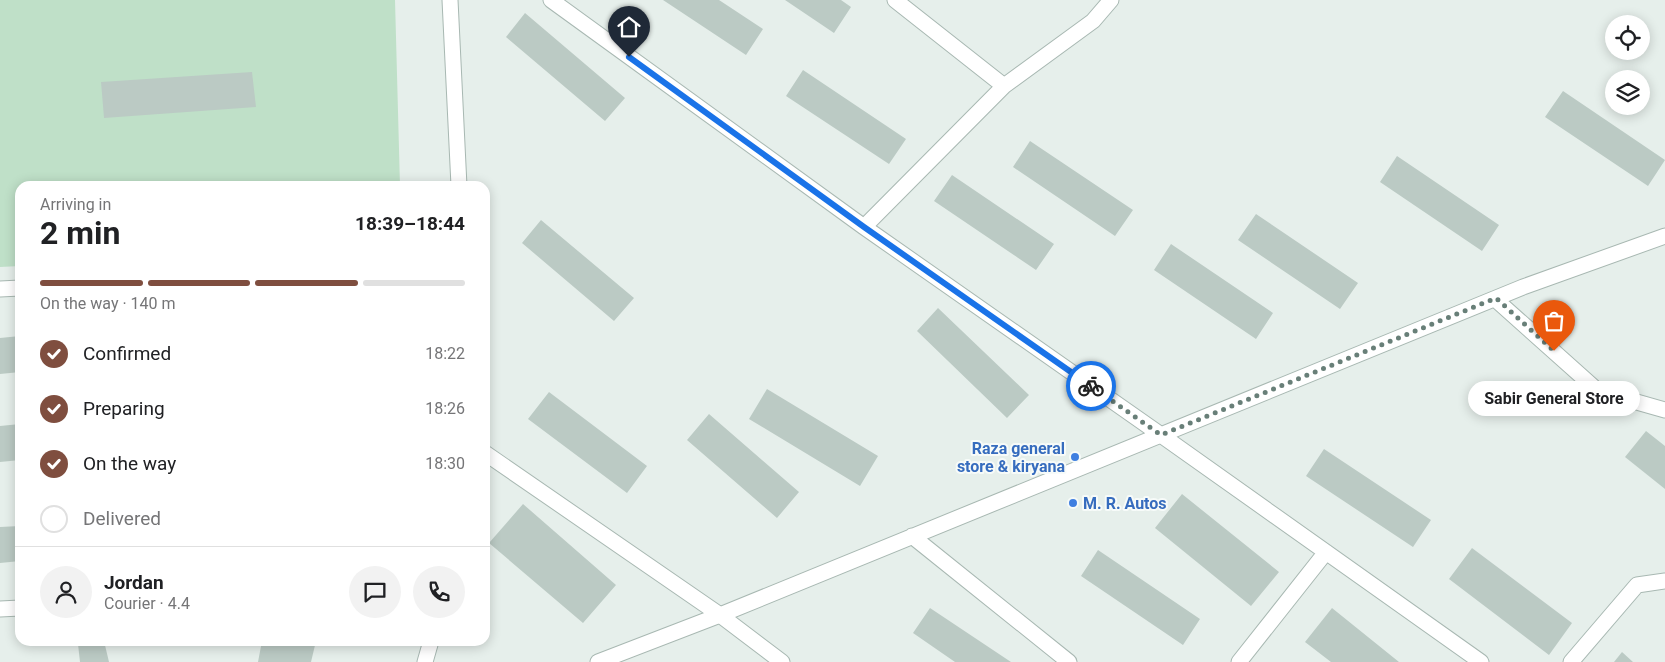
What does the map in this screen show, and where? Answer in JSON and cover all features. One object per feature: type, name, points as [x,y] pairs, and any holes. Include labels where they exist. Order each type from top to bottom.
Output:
[{"type":"street","points":[[450,0],[459,181]]},
{"type":"street","points":[[551,0],[864,227],[1481,662]]},
{"type":"street","points":[[894,0],[1004,86]]},
{"type":"street","points":[[864,227],[1004,86],[1093,21],[1111,0]]},
{"type":"street","points":[[598,662],[720,615],[1496,298],[1665,236]]},
{"type":"street","points":[[0,289],[15,288]]},
{"type":"street","points":[[1496,298],[1598,391],[1665,410]]},
{"type":"street","points":[[490,456],[720,615],[782,662]]},
{"type":"street","points":[[912,536],[1068,662]]},
{"type":"street","points":[[1240,662],[1326,552]]},
{"type":"street","points":[[1571,662],[1637,585],[1665,581]]},
{"type":"street","points":[[0,609],[15,608]]},
{"type":"street","points":[[425,662],[429,646]]},
{"type":"green space","points":[[0,0],[395,0],[400,181],[15,181],[15,266],[0,267]]},
{"type":"building","points":[[663,0],[719,0],[763,29],[746,55]]},
{"type":"building","points":[[785,0],[841,0],[851,7],[834,33]]},
{"type":"building","points":[[525,13],[625,98],[605,121],[506,37]]},
{"type":"building","points":[[803,70],[906,139],[889,164],[786,96]]},
{"type":"building","points":[[252,72],[256,107],[104,118],[101,82]]},
{"type":"building","points":[[1563,91],[1665,160],[1648,186],[1545,117]]},
{"type":"building","points":[[1030,141],[1133,210],[1115,236],[1013,167]]},
{"type":"building","points":[[1397,156],[1499,225],[1482,251],[1380,182]]},
{"type":"building","points":[[952,175],[1054,244],[1036,270],[934,201]]},
{"type":"building","points":[[1256,214],[1358,283],[1340,309],[1238,240]]},
{"type":"building","points":[[541,220],[634,298],[614,321],[522,243]]},
{"type":"building","points":[[1171,244],[1273,313],[1256,339],[1154,270]]},
{"type":"building","points":[[938,308],[1029,395],[1007,418],[917,331]]},
{"type":"building","points":[[15,336],[15,372],[0,374],[0,338]]},
{"type":"building","points":[[767,389],[878,456],[860,486],[749,419]]},
{"type":"building","points":[[549,392],[647,466],[627,493],[528,419]]},
{"type":"building","points":[[709,414],[799,492],[777,518],[687,440]]},
{"type":"building","points":[[15,424],[15,460],[0,462],[0,426]]},
{"type":"building","points":[[1646,431],[1665,446],[1665,489],[1625,457]]},
{"type":"building","points":[[1324,449],[1431,520],[1413,547],[1306,476]]},
{"type":"building","points":[[1182,494],[1279,572],[1251,606],[1155,528]]},
{"type":"building","points":[[523,504],[616,585],[583,623],[490,544]]},
{"type":"building","points":[[15,526],[15,562],[0,563],[0,527]]},
{"type":"building","points":[[1472,548],[1572,623],[1549,655],[1449,579]]},
{"type":"building","points":[[1098,550],[1200,619],[1183,645],[1081,576]]},
{"type":"building","points":[[930,608],[1011,662],[955,662],[913,633]]},
{"type":"building","points":[[1332,608],[1399,662],[1331,662],[1305,642]]},
{"type":"building","points":[[78,646],[105,646],[109,662],[80,662]]},
{"type":"building","points":[[261,646],[315,646],[311,662],[258,662]]},
{"type":"building","points":[[1622,652],[1633,662],[1614,662]]},
{"type":"way so far","points":[[1091,386],[1161,435],[1496,298],[1554,351]]},
{"type":"place","name":"Sabir General Store","points":[[1554,351]]},
{"type":"place","name":"Raza general store & kiryana","points":[[1075,457]]},
{"type":"place","name":"M. R. Autos","points":[[1073,503]]},
{"type":"route","points":[[629,57],[864,227],[1091,386]]}]
